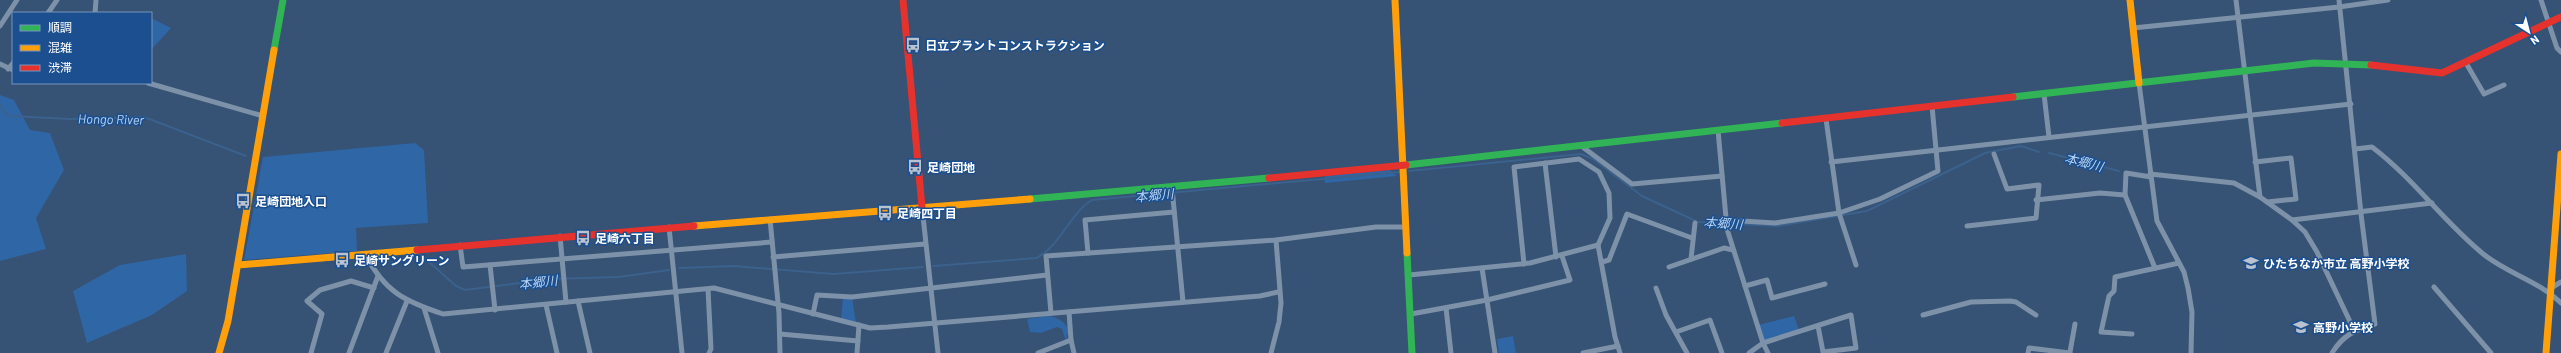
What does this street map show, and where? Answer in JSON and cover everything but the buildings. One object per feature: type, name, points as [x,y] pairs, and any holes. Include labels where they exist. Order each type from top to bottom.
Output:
[{"type":"street","points":[[0,26],[17,0]]},
{"type":"street","points":[[49,12],[57,0]]},
{"type":"street","points":[[95,12],[96,0]]},
{"type":"street","points":[[219,353],[228,321],[283,0]]},
{"type":"street","points":[[903,0],[925,244],[938,353]]},
{"type":"street","points":[[1396,0],[1412,353]]},
{"type":"street","points":[[2130,0],[2157,221],[2179,263],[2188,288],[2192,312],[2191,353]]},
{"type":"street","points":[[2236,0],[2260,197]]},
{"type":"street","points":[[2332,353],[2342,339],[2354,330],[2375,324],[2361,214],[2347,64],[2338,0]]},
{"type":"street","points":[[2133,28],[2339,7],[2388,0]]},
{"type":"street","points":[[2541,0],[2557,48],[2561,52]]},
{"type":"street","points":[[238,264],[770,218],[1172,188],[1580,146],[2314,63],[2347,64],[2442,73],[2561,17]]},
{"type":"street","points":[[2466,63],[2484,94],[2504,85]]},
{"type":"street","points":[[0,64],[11,70]]},
{"type":"street","points":[[151,84],[263,116]]},
{"type":"street","points":[[2044,94],[2049,137]]},
{"type":"street","points":[[1831,162],[2250,114],[2351,104]]},
{"type":"street","points":[[1726,220],[1775,223],[1839,213],[1880,199],[1938,171],[1932,106]]},
{"type":"street","points":[[1826,119],[1839,213],[1856,265]]},
{"type":"street","points":[[1718,130],[1726,229],[1763,343],[1768,353]]},
{"type":"street","points":[[1580,146],[1632,184],[1722,176]]},
{"type":"street","points":[[2355,149],[2372,147],[2401,171],[2440,214],[2483,254],[2508,271],[2551,290],[2561,303]]},
{"type":"street","points":[[1584,161],[1588,151]]},
{"type":"street","points":[[1967,226],[2036,218],[2036,200],[2039,185],[2007,189],[1994,154]]},
{"type":"street","points":[[2546,353],[2561,154]]},
{"type":"street","points":[[2255,162],[2291,158],[2296,199],[2267,202]]},
{"type":"street","points":[[1524,264],[1514,167],[1578,159],[1584,161],[1599,172],[1609,193],[1610,218],[1598,245],[1620,353]]},
{"type":"street","points":[[1545,163],[1556,257]]},
{"type":"street","points":[[2155,268],[2125,194],[2126,173],[2234,183],[2260,197],[2292,220],[2305,232],[2318,252],[2354,330]]},
{"type":"street","points":[[1172,188],[1182,302]]},
{"type":"street","points":[[2036,200],[2100,193],[2125,194]]},
{"type":"street","points":[[2292,220],[2361,214],[2432,204]]},
{"type":"street","points":[[1088,253],[1085,220],[1174,212]]},
{"type":"street","points":[[1602,262],[1609,260],[1627,214],[1692,238]]},
{"type":"street","points":[[770,218],[778,304],[780,353]]},
{"type":"street","points":[[1691,259],[1692,238],[1695,223]]},
{"type":"street","points":[[669,227],[677,291],[682,353]]},
{"type":"street","points":[[1051,313],[1046,256],[1276,240],[1370,228],[1406,227]]},
{"type":"street","points":[[560,236],[566,302]]},
{"type":"street","points":[[1271,353],[1279,322],[1276,240]]},
{"type":"street","points":[[460,245],[462,268],[672,249],[772,242]]},
{"type":"street","points":[[773,256],[925,244]]},
{"type":"street","points":[[1409,275],[1524,264],[1562,256],[1598,245]]},
{"type":"street","points":[[1669,267],[1724,248],[1733,250]]},
{"type":"street","points":[[365,254],[378,276],[398,296],[406,301],[443,314],[708,289],[728,291],[870,328],[888,328],[1278,292]]},
{"type":"street","points":[[1411,314],[1487,300],[1570,280],[1562,256]]},
{"type":"street","points":[[2132,334],[2101,332],[2109,296],[2114,291],[2115,277],[2179,263]]},
{"type":"street","points":[[490,265],[495,310]]},
{"type":"street","points":[[1482,268],[1495,353]]},
{"type":"street","points":[[349,353],[378,276]]},
{"type":"street","points":[[813,314],[817,295],[852,297],[1047,276]]},
{"type":"street","points":[[1745,286],[1767,280],[1772,298],[1825,284]]},
{"type":"street","points":[[311,353],[322,314],[306,301],[320,290],[351,281],[374,288]]},
{"type":"street","points":[[2551,290],[2561,282]]},
{"type":"street","points":[[2434,287],[2491,353]]},
{"type":"street","points":[[1656,288],[1666,315],[1686,353]]},
{"type":"street","points":[[708,289],[709,353]]},
{"type":"street","points":[[386,353],[406,301]]},
{"type":"street","points":[[578,301],[590,353]]},
{"type":"street","points":[[1923,315],[1971,302],[2010,301],[2016,302],[2036,314]]},
{"type":"street","points":[[546,305],[557,353]]},
{"type":"street","points":[[424,308],[438,353]]},
{"type":"street","points":[[1446,308],[1451,353]]},
{"type":"street","points":[[1069,312],[1071,340],[1074,353]]},
{"type":"street","points":[[1749,353],[1763,343],[1851,315],[1856,348],[1823,352],[1818,326]]},
{"type":"street","points":[[1676,332],[1710,320],[1722,353]]},
{"type":"street","points":[[2028,353],[2029,348],[2070,352],[2075,324]]},
{"type":"street","points":[[857,353],[859,325]]},
{"type":"street","points":[[780,334],[858,341]]},
{"type":"street","points":[[1038,353],[1071,340]]},
{"type":"street","points":[[1583,353],[1618,346]]},
{"type":"shaded area","points":[[152,18],[171,28],[152,49]]},
{"type":"shaded area","points":[[0,95],[14,100],[30,130],[50,133],[64,170],[36,218],[46,249],[0,261]]},
{"type":"shaded area","points":[[415,143],[424,150],[428,223],[356,228],[357,251],[244,260],[263,157]]},
{"type":"shaded area","points":[[1390,170],[1397,176],[1325,183],[1324,178],[1327,176]]},
{"type":"shaded area","points":[[186,254],[187,291],[152,315],[87,343],[73,291],[120,265]]},
{"type":"shaded area","points":[[852,297],[856,323],[841,319],[843,298]]},
{"type":"shaded area","points":[[1049,316],[1060,320],[1069,329],[1066,341],[1062,329],[1057,327],[1041,333],[1030,332],[1027,319]]},
{"type":"shaded area","points":[[1794,316],[1799,330],[1764,341],[1758,325]]},
{"type":"shaded area","points":[[1513,336],[1516,353],[1499,353],[1497,339]]},
{"type":"waterway","name":"Hongo River","points":[[0,104],[4,112],[10,116],[70,119],[144,117],[246,156]]},
{"type":"waterway","name":"本郷川","points":[[1409,171],[1581,154],[1593,159],[1642,196],[1698,222],[1778,226],[1867,211],[1985,153],[2021,146],[2039,152]]},
{"type":"waterway","name":"本郷川","points":[[2049,153],[2119,171]]},
{"type":"waterway","name":"本郷川","points":[[933,266],[1036,258],[1052,246],[1077,213],[1092,200],[1399,172]]},
{"type":"waterway","name":"本郷川","points":[[420,254],[456,286],[465,290],[550,279],[619,277],[669,270]]},
{"type":"waterway","name":"本郷川","points":[[679,268],[734,266],[834,274],[923,267]]},
{"type":"traffic: fast","points":[[274,50],[283,0]]},
{"type":"traffic: fast","points":[[2013,97],[2314,63],[2371,65]]},
{"type":"traffic: fast","points":[[1406,165],[1782,123]]},
{"type":"traffic: fast","points":[[1030,199],[1269,178]]},
{"type":"traffic: fast","points":[[1407,253],[1412,353]]},
{"type":"traffic: slow","points":[[1395,0],[1407,253]]},
{"type":"traffic: slow","points":[[2130,0],[2139,83]]},
{"type":"traffic: slow","points":[[219,353],[228,321],[274,50]]},
{"type":"traffic: slow","points":[[2546,353],[2561,154]]},
{"type":"traffic: slow","points":[[694,226],[1030,199]]},
{"type":"traffic: slow","points":[[238,265],[417,250]]},
{"type":"traffic: jam","points":[[903,0],[922,207]]},
{"type":"traffic: jam","points":[[2371,65],[2442,73],[2561,17]]},
{"type":"traffic: jam","points":[[1782,123],[2013,97]]},
{"type":"traffic: jam","points":[[1269,178],[1406,165]]},
{"type":"traffic: jam","points":[[417,250],[694,226]]},
{"type":"place","name":"日立プラントコンストラクション","points":[[913,45]]},
{"type":"place","name":"足崎団地","points":[[915,167]]},
{"type":"place","name":"足崎団地入口","points":[[243,201]]},
{"type":"place","name":"足崎四丁目","points":[[885,213]]},
{"type":"place","name":"足崎六丁目","points":[[583,238]]},
{"type":"place","name":"足崎サングリーン","points":[[342,260]]},
{"type":"place","name":"ひたちなか市立 高野小学校","points":[[2251,263]]},
{"type":"place","name":"高野小学校","points":[[2301,327]]}]
